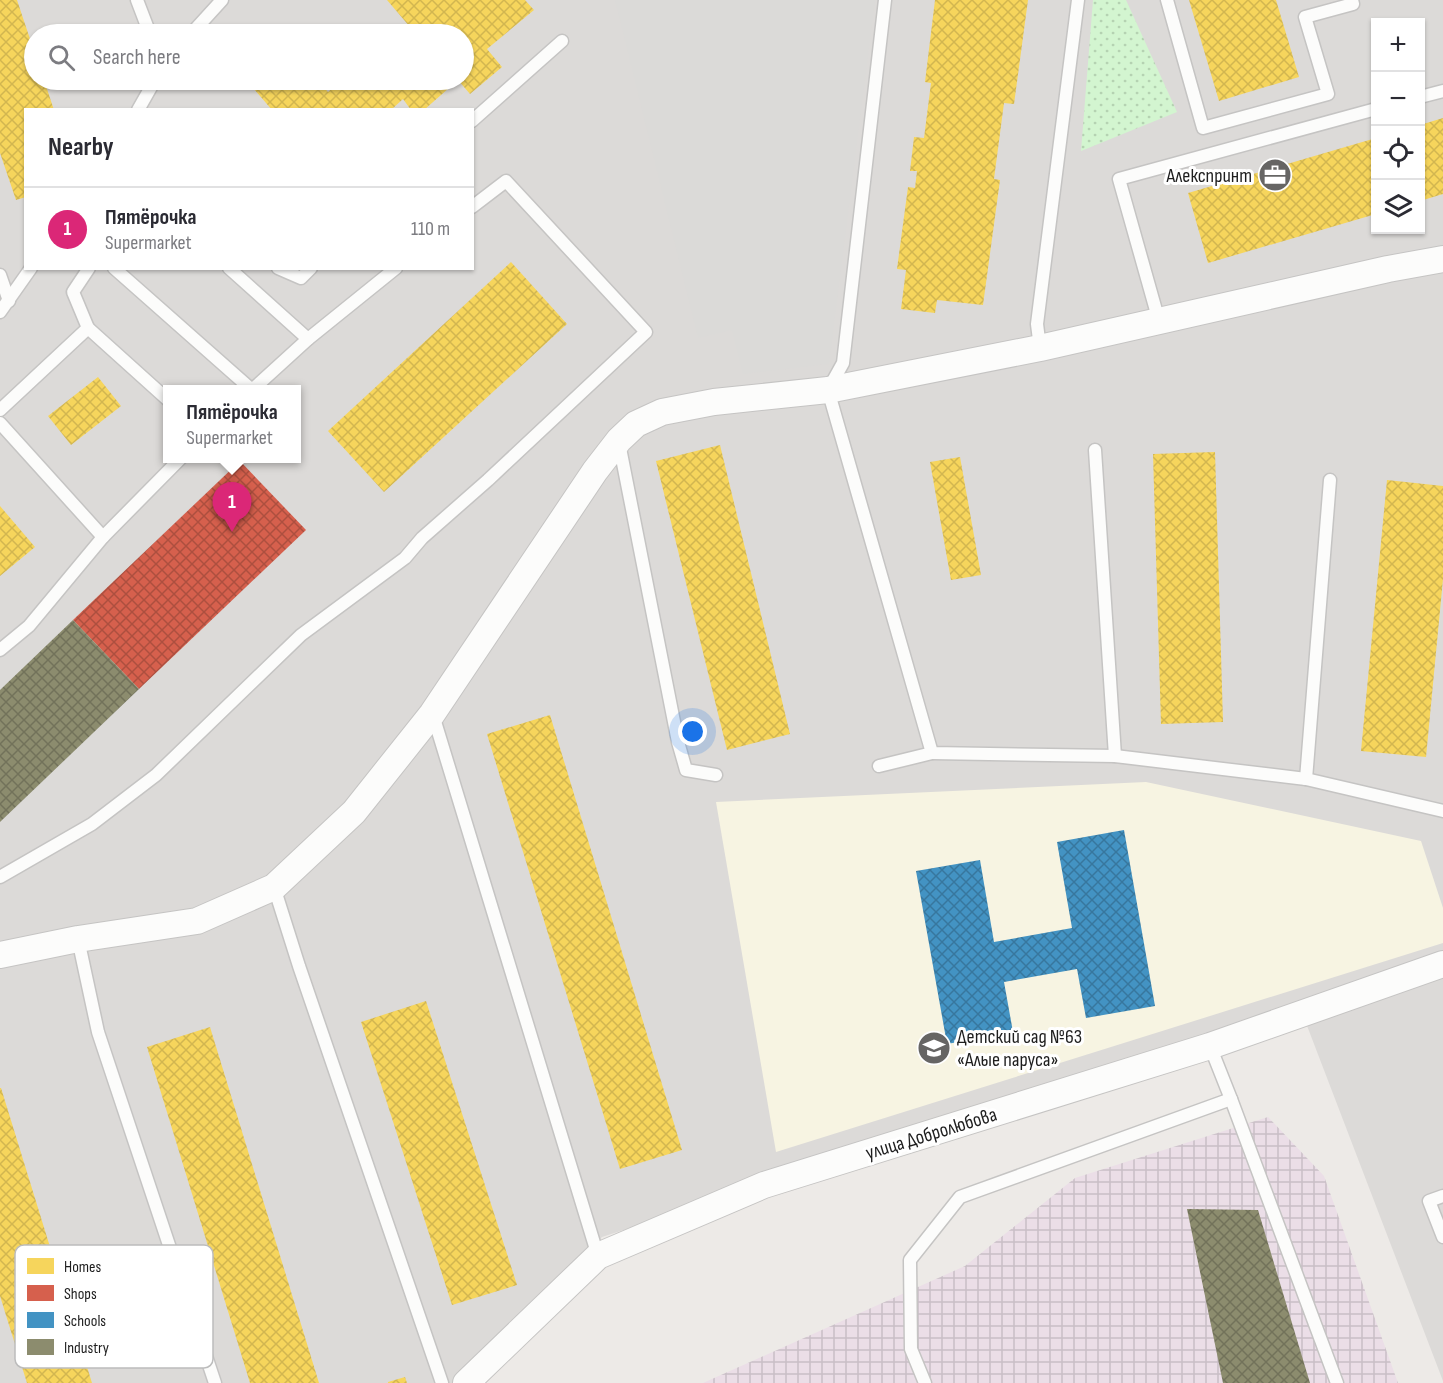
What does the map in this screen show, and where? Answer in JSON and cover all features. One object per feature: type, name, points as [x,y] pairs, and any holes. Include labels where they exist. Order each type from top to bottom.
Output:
[{"type":"street","points":[[0,955],[78,939],[197,921],[274,887],[354,812],[432,714],[595,471],[619,440],[636,424],[662,412],[714,402],[828,390],[1040,348],[1388,268],[1443,258]]},
{"type":"street","name":"улица Добролюбова","points":[[466,1383],[598,1256],[764,1185],[1210,1046],[1443,964]]},
{"type":"lane","points":[[137,0],[146,24]]},
{"type":"lane","points":[[200,24],[222,0]]},
{"type":"lane","points":[[885,0],[843,363],[828,390],[932,753]]},
{"type":"lane","points":[[1040,348],[1037,324],[1078,0]]},
{"type":"lane","points":[[1167,0],[1203,128],[1328,94],[1305,17],[1353,4],[1352,0]]},
{"type":"lane","points":[[474,119],[562,41]]},
{"type":"lane","points":[[139,108],[149,90]]},
{"type":"lane","points":[[1425,96],[1443,91]]},
{"type":"lane","points":[[1159,321],[1119,179],[1371,110]]},
{"type":"lane","points":[[0,878],[92,824],[156,776],[301,635],[405,558],[422,538],[488,480],[646,332],[506,181],[474,205]]},
{"type":"lane","points":[[0,312],[30,270]]},
{"type":"lane","points":[[87,270],[73,292],[88,328],[163,396]]},
{"type":"lane","points":[[116,270],[246,385]]},
{"type":"lane","points":[[231,270],[308,339]]},
{"type":"lane","points":[[283,270],[301,278],[309,270]]},
{"type":"lane","points":[[257,385],[308,339],[394,270]]},
{"type":"lane","points":[[0,275],[9,301]]},
{"type":"lane","points":[[0,410],[88,328]]},
{"type":"lane","points":[[0,423],[103,537]]},
{"type":"lane","points":[[619,440],[678,742],[686,770],[716,775]]},
{"type":"lane","points":[[1095,450],[1115,756]]},
{"type":"lane","points":[[0,650],[29,626],[103,537],[177,463]]},
{"type":"lane","points":[[1306,779],[1330,480]]},
{"type":"lane","points":[[432,714],[598,1256]]},
{"type":"lane","points":[[879,766],[932,753],[1115,756],[1306,779],[1443,812]]},
{"type":"lane","points":[[274,887],[442,1383]]},
{"type":"lane","points":[[78,939],[98,1032],[169,1245]]},
{"type":"lane","points":[[1210,1046],[1337,1383]]},
{"type":"lane","points":[[925,1383],[911,1349],[910,1260],[960,1197],[1231,1099]]},
{"type":"lane","points":[[1443,1196],[1429,1201],[1443,1237]]},
{"type":"lane","points":[[210,1368],[215,1383]]},
{"type":"shaded area","points":[[0,0],[1443,0],[1443,1381],[1301,1010],[602,1237],[455,1383],[0,1383]]},
{"type":"shaded area","points":[[615,0],[875,0],[829,364],[743,374],[732,330],[698,338]]},
{"type":"shaded area","name":"Детский сад №63 «Алые паруса»","points":[[1146,782],[1421,841],[1443,908],[1443,943],[776,1152],[716,802]]},
{"type":"shaded area","points":[[1268,1117],[1324,1176],[1398,1383],[703,1383],[965,1266],[1075,1178]]},
{"type":"green space","points":[[1093,0],[1126,0],[1177,112],[1081,151]]},
{"type":"building: Homes","points":[[0,0],[17,0],[25,24],[24,90],[47,90],[53,108],[24,108],[24,198],[16,200],[0,153]]},
{"type":"building: Homes","points":[[387,0],[525,0],[534,10],[487,49],[502,67],[470,94],[467,90],[474,90],[474,24],[407,24]]},
{"type":"building: Homes","points":[[935,0],[1028,0],[1014,104],[1004,103],[994,179],[1000,180],[983,305],[937,300],[935,313],[901,309],[906,270],[897,269],[908,187],[915,188],[917,171],[910,171],[914,137],[924,138],[931,83],[925,82]]},
{"type":"building: Homes","points":[[1189,0],[1276,0],[1299,77],[1219,101]]},
{"type":"building: Homes","points":[[255,90],[326,90],[328,92],[330,90],[447,90],[426,108],[410,108],[403,99],[393,108],[270,108]]},
{"type":"building: Homes","points":[[1443,118],[1443,194],[1425,199],[1425,126],[1425,123]]},
{"type":"building: Homes","points":[[1371,139],[1371,215],[1208,263],[1188,193]]},
{"type":"building: Homes","points":[[511,262],[567,324],[384,492],[328,431]]},
{"type":"building: Homes","points":[[98,377],[121,406],[71,445],[48,416]]},
{"type":"building: Homes","points":[[720,445],[790,734],[727,750],[656,461]]},
{"type":"building: Homes","points":[[1215,452],[1223,722],[1161,724],[1153,454]]},
{"type":"building: Homes","points":[[960,457],[981,575],[951,580],[930,462]]},
{"type":"building: Homes","points":[[1387,480],[1443,486],[1443,579],[1426,757],[1361,751]]},
{"type":"building: Homes","points":[[0,506],[35,547],[0,576]]},
{"type":"building: Homes","points":[[550,715],[682,1150],[620,1169],[487,734]]},
{"type":"building: Homes","points":[[426,1001],[517,1285],[452,1305],[361,1022]]},
{"type":"building: Homes","points":[[210,1027],[319,1383],[250,1383],[213,1262],[213,1245],[208,1245],[147,1047]]},
{"type":"building: Homes","points":[[1,1088],[49,1245],[15,1245],[15,1344],[0,1296]]},
{"type":"building: Homes","points":[[22,1368],[87,1368],[92,1383],[27,1383]]},
{"type":"building: Homes","points":[[405,1377],[407,1383],[388,1383],[388,1382]]},
{"type":"building: Shops","points":[[238,463],[242,463],[306,530],[139,689],[73,620]]},
{"type":"building: Schools","points":[[1124,830],[1155,1006],[1086,1018],[1077,969],[1004,982],[1013,1032],[947,1044],[916,871],[980,860],[994,942],[1072,928],[1057,842]]},
{"type":"building: Industry","points":[[73,620],[139,689],[0,822],[0,690]]},
{"type":"building: Industry","points":[[1187,1209],[1258,1210],[1310,1383],[1223,1383]]},
{"type":"place","name":"Алекспринт","points":[[1275,175]]},
{"type":"place","name":"Пятёрочка","points":[[232,532]]},
{"type":"place","name":"Детский сад №63 «Алые паруса»","points":[[934,1048]]}]
